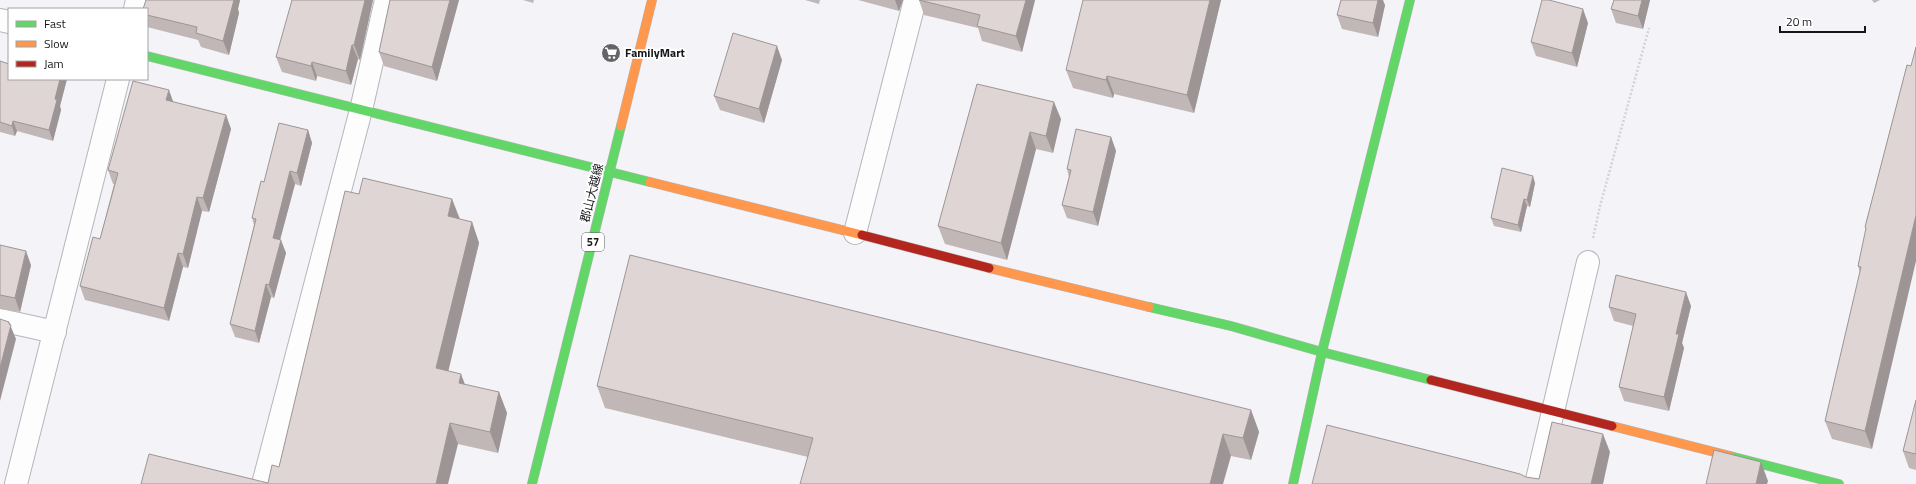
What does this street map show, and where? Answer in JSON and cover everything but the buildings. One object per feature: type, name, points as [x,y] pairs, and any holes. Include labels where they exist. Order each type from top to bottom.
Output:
[{"type":"street","points":[[263,484],[361,110],[386,0]]},
{"type":"street","name":"郡山大越線","points":[[532,484],[652,0]]},
{"type":"street","points":[[855,233],[915,0]]},
{"type":"street","points":[[1293,484],[1322,352],[1410,0]]},
{"type":"street","points":[[148,56],[610,173],[855,233],[1061,287],[1231,326],[1322,352],[1839,484]]},
{"type":"street","points":[[16,484],[118,80]]},
{"type":"street","points":[[1536,484],[1588,262]]},
{"type":"street","points":[[0,320],[55,332]]},
{"type":"path","points":[[1588,262],[1600,206],[1649,28]]},
{"type":"traffic: fast","points":[[1410,0],[1322,352],[1431,380]]},
{"type":"traffic: fast","points":[[148,56],[650,182]]},
{"type":"traffic: fast","points":[[532,484],[621,126]]},
{"type":"traffic: fast","points":[[1149,307],[1231,326],[1322,352],[1293,484]]},
{"type":"traffic: fast","points":[[1730,456],[1839,484]]},
{"type":"traffic: slow","points":[[621,126],[652,0]]},
{"type":"traffic: slow","points":[[650,182],[862,235]]},
{"type":"traffic: slow","points":[[989,268],[1149,307]]},
{"type":"traffic: slow","points":[[1612,426],[1730,456]]},
{"type":"traffic: jam","points":[[862,235],[989,268]]},
{"type":"traffic: jam","points":[[1431,380],[1612,426]]},
{"type":"place","name":"FamilyMart","points":[[611,53]]}]
